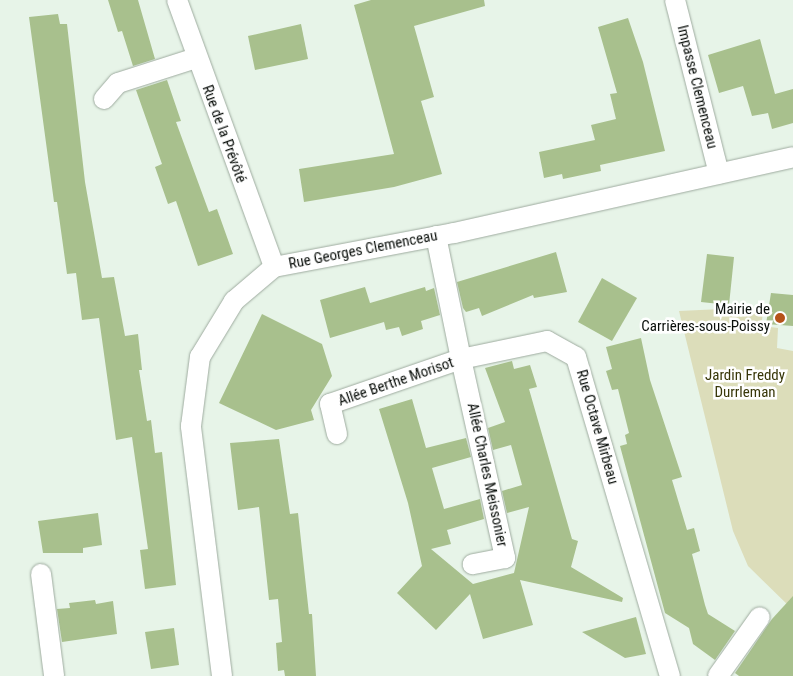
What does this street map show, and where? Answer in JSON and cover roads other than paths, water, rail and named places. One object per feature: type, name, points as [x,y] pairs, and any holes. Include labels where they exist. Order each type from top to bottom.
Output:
[{"type":"street","name":"Rue de la Prévôté","points":[[177,0],[196,58],[274,267]]},
{"type":"street","name":"Impasse Clemenceau","points":[[675,0],[719,174]]},
{"type":"street","points":[[104,99],[118,83],[196,58]]},
{"type":"street","name":"Rue Georges Clemenceau","points":[[222,676],[192,426],[200,357],[234,301],[274,267],[436,236],[793,157]]},
{"type":"street","points":[[436,236],[461,359]]},
{"type":"street","name":"Rue Octave Mirbeau","points":[[461,359],[547,341],[576,357],[670,676]]},
{"type":"street","name":"Allée Berthe Morisot","points":[[337,434],[330,404],[461,359]]},
{"type":"street","name":"Allée Charles Meissonier","points":[[461,359],[505,558],[473,564]]},
{"type":"street","points":[[41,574],[54,676]]},
{"type":"street","points":[[718,676],[760,617]]},
{"type":"place","name":"Mairie de Carrières-sous-Poissy","points":[[780,318]]},
{"type":"park label","name":"Jardin Freddy Durrleman","points":[[745,384]]}]
